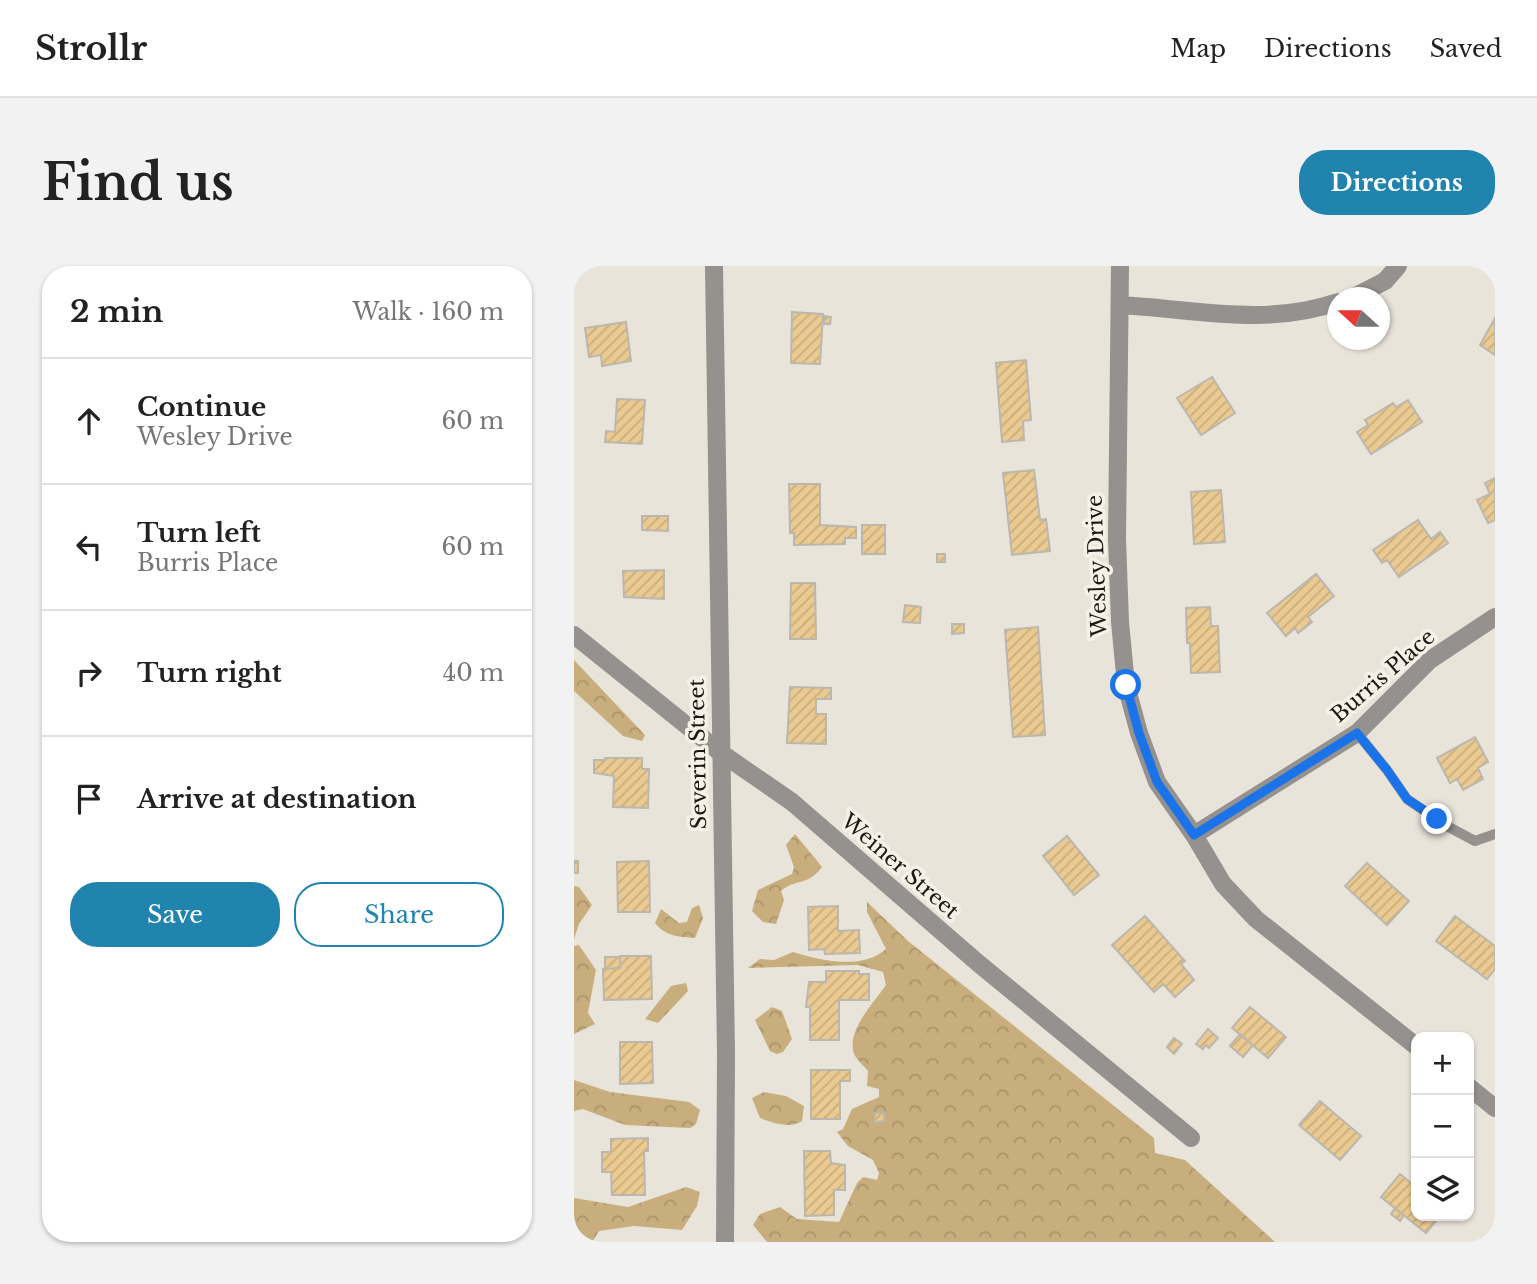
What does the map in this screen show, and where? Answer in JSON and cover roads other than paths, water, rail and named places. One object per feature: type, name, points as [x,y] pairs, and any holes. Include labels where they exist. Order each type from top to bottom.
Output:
[{"type":"street","name":"Severin Street","points":[[714,266],[726,1054],[724,1242]]},
{"type":"street","name":"Wesley Drive","points":[[1120,266],[1117,539],[1120,622],[1126,685],[1139,733],[1157,782],[1194,835],[1223,884],[1256,919],[1411,1042]]},
{"type":"street","points":[[1373,287],[1385,281],[1398,266]]},
{"type":"street","points":[[1120,305],[1220,315],[1268,316],[1327,304]]},
{"type":"street","name":"Burris Place","points":[[1194,835],[1357,733],[1430,660],[1495,617]]},
{"type":"street","name":"Weiner Street","points":[[574,635],[721,753],[792,802],[978,962],[1191,1138]]},
{"type":"street","points":[[1474,1091],[1495,1108]]},
{"type":"lane","points":[[1357,733],[1407,799],[1445,825],[1475,841],[1495,834]]}]
